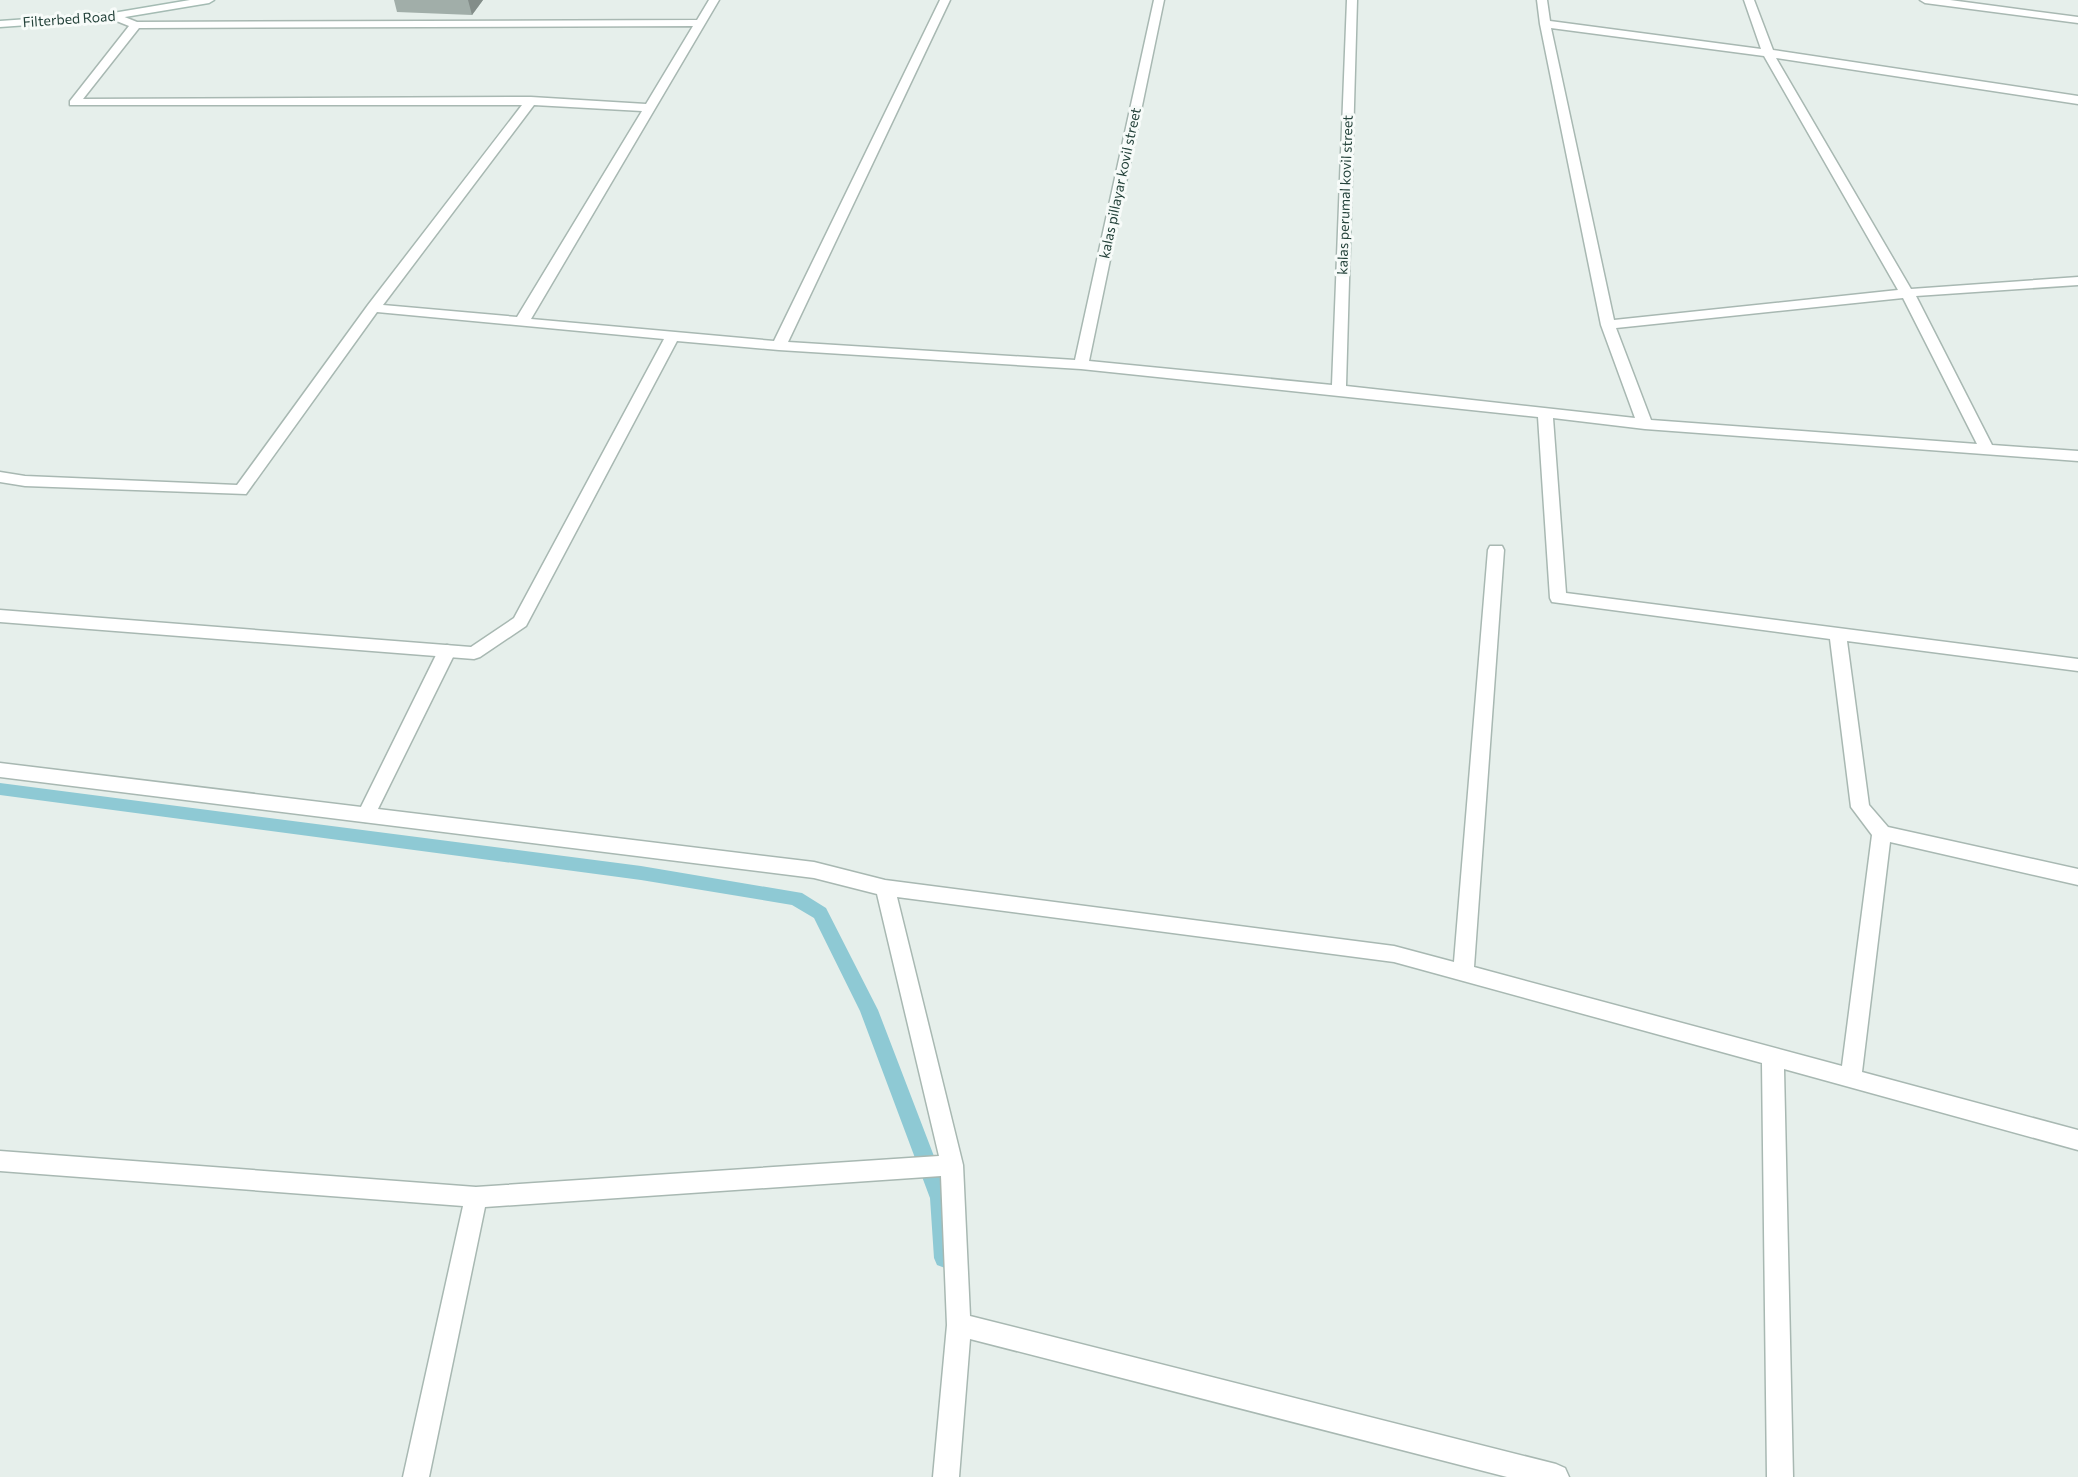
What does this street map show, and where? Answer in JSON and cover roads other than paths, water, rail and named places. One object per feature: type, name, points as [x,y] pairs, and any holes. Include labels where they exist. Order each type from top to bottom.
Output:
[{"type":"street","name":"Filterbed Road","points":[[0,24],[113,16],[209,0]]},
{"type":"street","points":[[521,323],[714,0]]},
{"type":"street","points":[[779,346],[945,0]]},
{"type":"street","name":"kalas pillayar kovil street","points":[[1081,365],[1159,0]]},
{"type":"street","name":"kalas perumal kovil street","points":[[1339,390],[1352,0]]},
{"type":"street","points":[[1542,0],[1545,24],[1608,325],[1645,424]]},
{"type":"street","points":[[1749,0],[1768,53],[1907,293],[1987,449]]},
{"type":"street","points":[[1925,0],[2078,20]]},
{"type":"street","points":[[113,16],[136,25],[700,22]]},
{"type":"street","points":[[1545,24],[1768,53],[2077,100]]},
{"type":"street","points":[[136,25],[74,103],[531,101],[648,108]]},
{"type":"street","points":[[0,477],[25,481],[241,490],[373,308],[531,101]]},
{"type":"street","points":[[1608,325],[1907,293],[2078,281]]},
{"type":"street","points":[[373,308],[779,346],[1081,365],[1339,390],[1645,424],[2078,456]]},
{"type":"street","points":[[0,615],[474,653],[520,622],[672,337]]},
{"type":"street","points":[[1545,413],[1558,598],[2078,665]]},
{"type":"street","points":[[1463,972],[1496,550]]},
{"type":"street","points":[[1838,634],[1860,807],[1882,833],[2078,877]]},
{"type":"street","points":[[366,815],[447,651]]},
{"type":"street","points":[[0,770],[814,870],[885,888],[1394,954],[2078,1140]]},
{"type":"street","points":[[1851,1078],[1882,833]]},
{"type":"street","points":[[885,888],[952,1166],[959,1325],[946,1477]]},
{"type":"street","points":[[1773,1057],[1780,1477]]},
{"type":"street","points":[[0,1161],[476,1197],[952,1166]]},
{"type":"street","points":[[416,1477],[476,1197]]},
{"type":"street","points":[[959,1325],[1556,1477]]},
{"type":"waterway","points":[[0,789],[641,873],[796,898],[820,913],[869,1010],[940,1198],[945,1258]]}]
